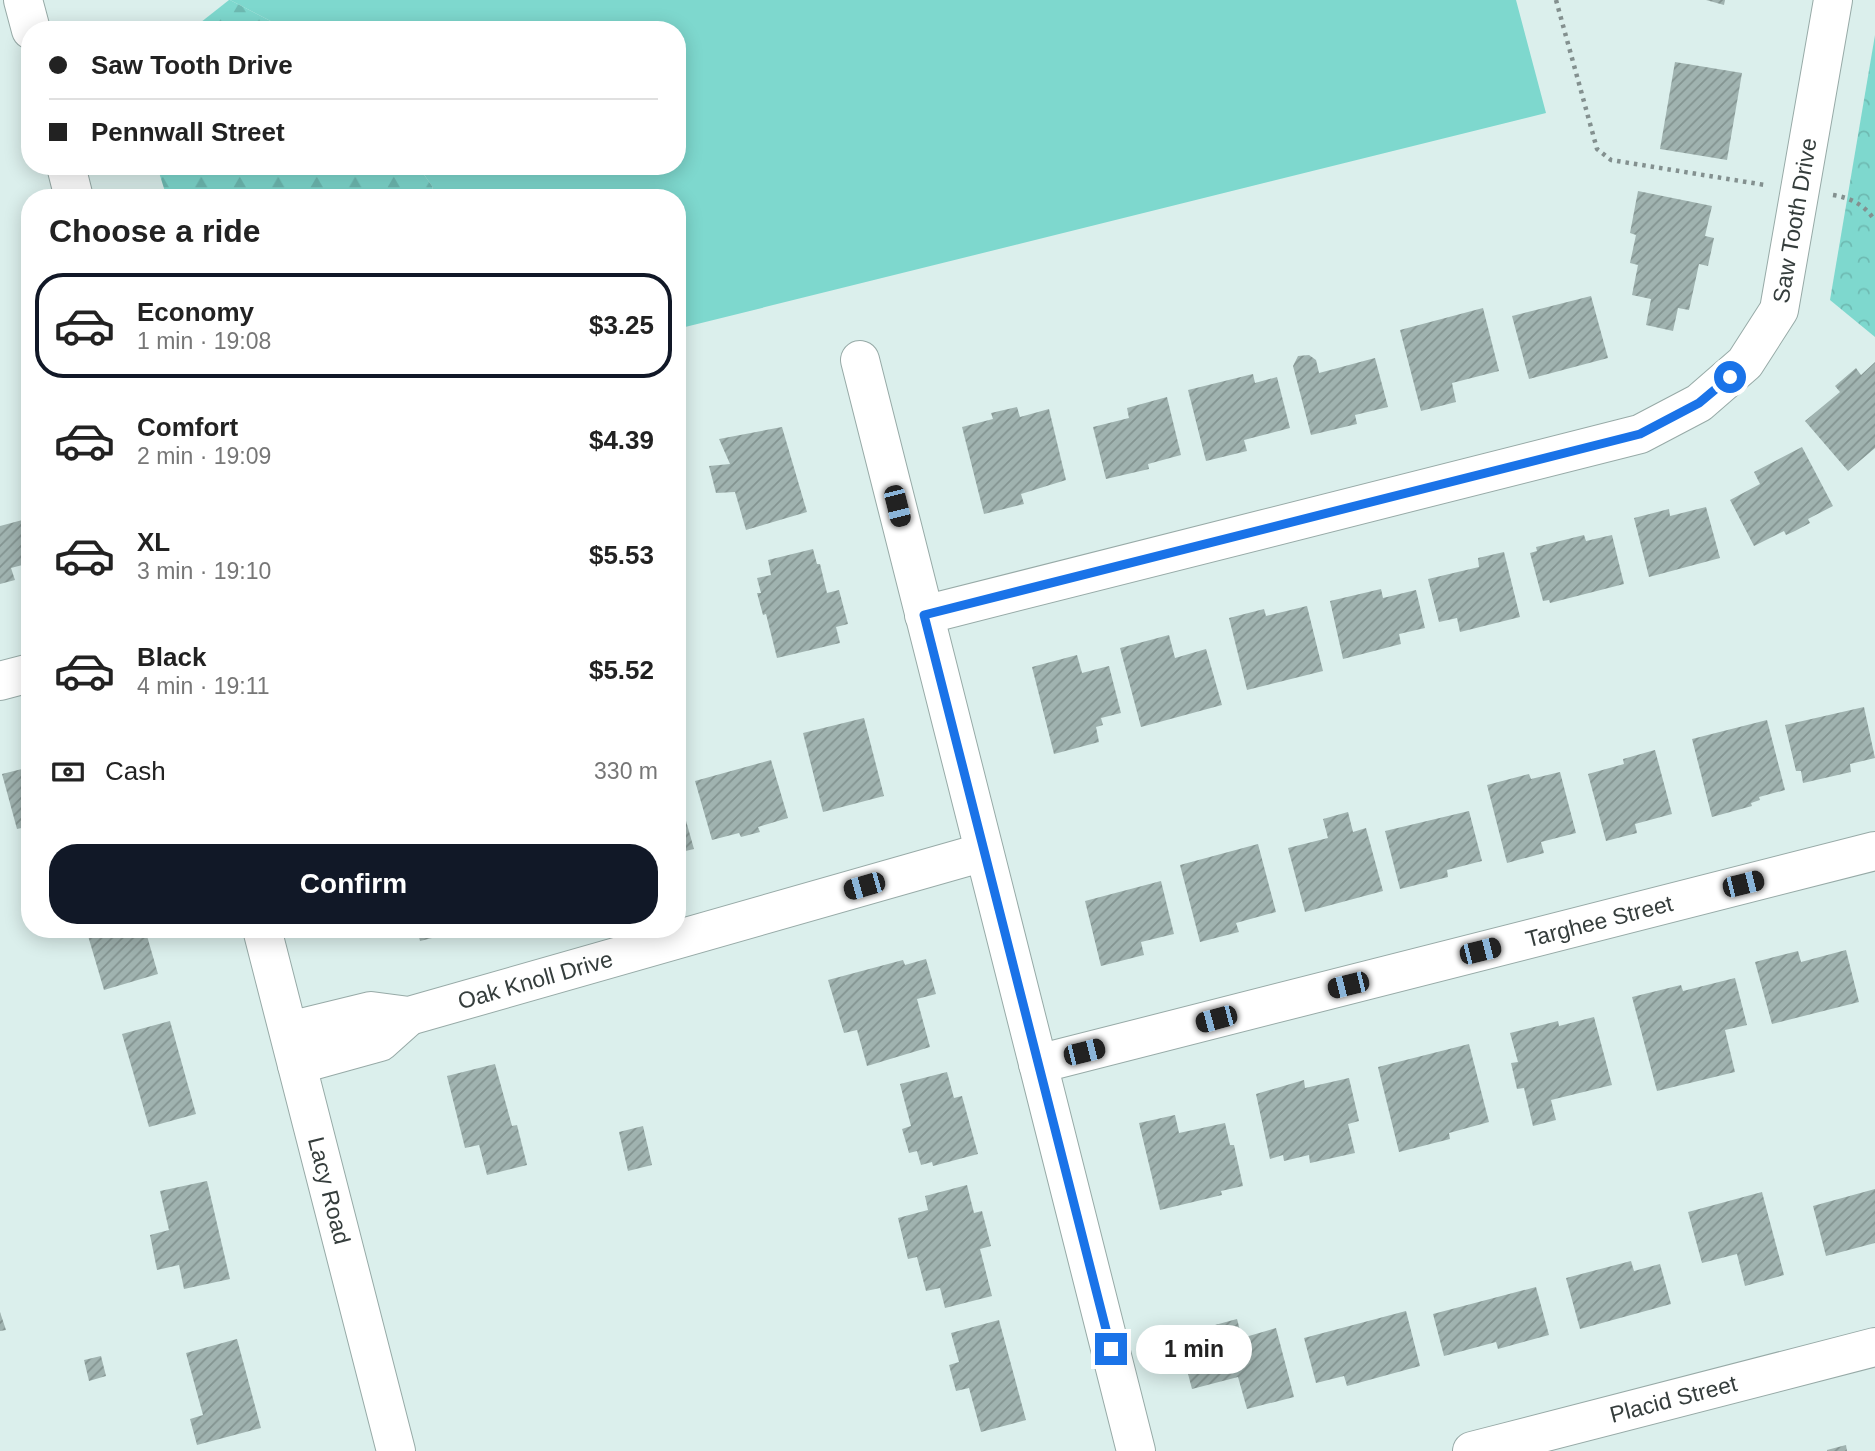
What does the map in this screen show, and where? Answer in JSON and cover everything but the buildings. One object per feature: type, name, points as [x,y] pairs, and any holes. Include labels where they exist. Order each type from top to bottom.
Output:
[{"type":"street","points":[[23,0],[29,21]]},
{"type":"street","name":"Saw Tooth Drive","points":[[924,615],[1640,434],[1699,403],[1745,363],[1779,310],[1833,0]]},
{"type":"street","points":[[860,360],[1136,1451]]},
{"type":"street","points":[[0,681],[21,675]]},
{"type":"street","name":"Targhee Street","points":[[1038,1064],[1875,851]]},
{"type":"street","name":"Oak Knoll Drive","points":[[686,937],[984,852]]},
{"type":"street","name":"Lacy Road","points":[[264,938],[396,1451]]},
{"type":"street","name":"Oak Knoll Drive","points":[[293,1048],[371,1010],[409,1016],[682,938]]},
{"type":"street","name":"Placid Street","points":[[1472,1451],[1875,1347]]},
{"type":"path","points":[[1556,0],[1597,149],[1611,160],[1844,197],[1866,207],[1875,221]]},
{"type":"green space","points":[[230,0],[1516,0],[1546,113],[686,327],[686,189],[433,189],[424,175],[686,175],[686,21],[271,21]]},
{"type":"green space","points":[[230,0],[271,21],[202,21]]},
{"type":"green space","points":[[1875,35],[1875,337],[1830,300]]},
{"type":"green space","points":[[160,175],[424,175],[433,189],[164,189]]},
{"type":"route","points":[[1111,1349],[924,615],[1640,434],[1699,403],[1730,377]]}]
